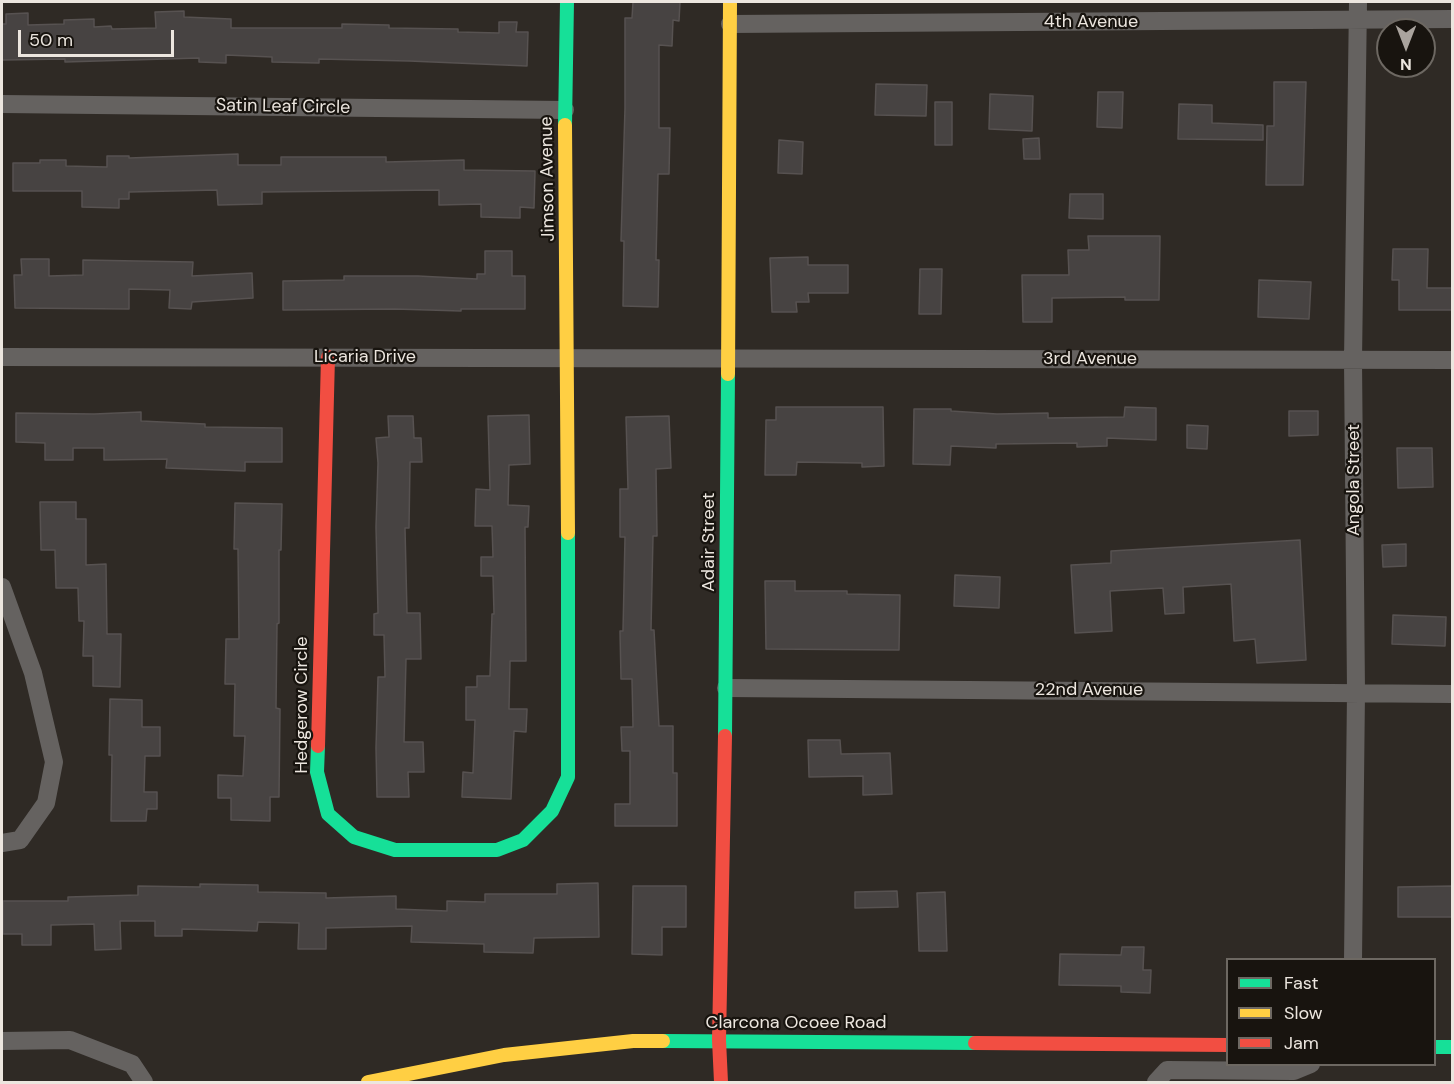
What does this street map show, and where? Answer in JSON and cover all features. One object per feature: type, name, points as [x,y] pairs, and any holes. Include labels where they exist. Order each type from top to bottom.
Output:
[{"type":"street","name":"Jimson Avenue","points":[[567,2],[565,110],[568,357]]},
{"type":"street","name":"Adair Street","points":[[721,1083],[719,1040],[726,688],[730,2]]},
{"type":"street","name":"Angola Street","points":[[1353,958],[1356,692],[1353,360],[1358,2]]},
{"type":"street","name":"4th Avenue","points":[[730,24],[1452,19]]},
{"type":"street","name":"Satin Leaf Circle","points":[[2,104],[565,110]]},
{"type":"street","name":"Licaria Drive","points":[[2,357],[728,358]]},
{"type":"street","name":"Hedgerow Circle","points":[[328,357],[317,772],[328,814],[354,837],[395,850],[497,850],[524,840],[552,811],[568,777],[568,357]]},
{"type":"street","name":"3rd Avenue","points":[[728,358],[1452,360]]},
{"type":"street","points":[[2,587],[33,674],[54,762],[46,803],[20,840],[2,843]]},
{"type":"street","name":"22nd Avenue","points":[[726,688],[1452,694]]},
{"type":"street","points":[[2,1041],[70,1040],[132,1064],[144,1083]]},
{"type":"street","name":"Clarcona Ocoee Road","points":[[368,1083],[388,1077],[504,1055],[633,1041],[1226,1045]]},
{"type":"street","points":[[1436,1047],[1452,1047]]},
{"type":"street","points":[[1156,1083],[1167,1070],[1294,1071],[1308,1066]]},
{"type":"building","points":[[633,2],[680,2],[679,21],[673,20],[672,46],[659,45],[659,128],[670,128],[669,174],[658,174],[656,260],[659,260],[658,307],[623,306],[624,241],[621,241],[625,18],[632,18]]},
{"type":"building","points":[[184,11],[184,17],[231,19],[231,28],[342,28],[342,24],[499,33],[499,22],[517,22],[516,32],[528,32],[527,66],[319,59],[319,63],[272,62],[272,57],[226,55],[226,63],[199,62],[199,58],[65,62],[65,59],[2,60],[2,24],[6,24],[6,14],[28,13],[28,25],[64,24],[64,20],[94,19],[94,27],[111,26],[112,29],[156,28],[155,12]]},
{"type":"building","points":[[1274,82],[1306,82],[1303,185],[1266,185],[1267,126],[1274,126]]},
{"type":"building","points":[[876,84],[927,85],[926,116],[875,115]]},
{"type":"building","points":[[1098,92],[1123,92],[1122,128],[1097,127]]},
{"type":"building","points":[[990,94],[1033,96],[1032,131],[989,129]]},
{"type":"building","points":[[935,102],[952,102],[952,145],[935,145]]},
{"type":"building","points":[[1179,104],[1212,105],[1212,123],[1263,125],[1263,140],[1178,139]]},
{"type":"building","points":[[1039,138],[1040,159],[1024,159],[1023,139]]},
{"type":"building","points":[[779,140],[803,142],[802,174],[778,173]]},
{"type":"building","points":[[238,154],[238,165],[281,165],[281,157],[386,157],[386,162],[464,160],[464,170],[535,171],[534,208],[520,207],[520,218],[481,217],[481,204],[439,205],[439,190],[262,192],[262,204],[218,205],[217,190],[129,192],[129,199],[119,199],[119,208],[82,207],[82,191],[13,191],[13,163],[66,160],[66,166],[107,167],[107,156],[129,156],[129,158]]},
{"type":"building","points":[[1070,194],[1103,194],[1103,219],[1069,218]]},
{"type":"building","points":[[1088,236],[1160,236],[1159,300],[1125,300],[1125,297],[1052,298],[1052,322],[1023,322],[1022,275],[1069,275],[1068,250],[1089,250]]},
{"type":"building","points":[[1393,249],[1428,249],[1427,288],[1452,288],[1452,310],[1399,310],[1399,280],[1392,280]]},
{"type":"building","points":[[485,251],[512,251],[512,276],[525,276],[525,309],[283,310],[283,281],[344,280],[344,276],[477,279],[477,274],[485,274]]},
{"type":"building","points":[[808,257],[808,265],[848,265],[848,293],[808,293],[809,302],[796,302],[797,312],[772,312],[770,258]]},
{"type":"building","points":[[21,259],[49,259],[49,276],[83,275],[83,260],[193,262],[192,276],[252,273],[253,298],[192,302],[191,309],[169,308],[170,290],[129,289],[129,309],[15,308],[14,275],[22,275]]},
{"type":"building","points":[[920,269],[942,269],[941,314],[919,314]]},
{"type":"building","points":[[1259,280],[1311,282],[1309,319],[1258,317]]},
{"type":"building","points":[[776,407],[883,407],[884,466],[862,467],[862,463],[797,462],[796,475],[765,475],[766,420],[776,420]]},
{"type":"building","points":[[1125,407],[1156,408],[1156,440],[1107,438],[1107,446],[1077,447],[1077,443],[996,444],[996,448],[951,446],[950,465],[913,464],[914,409],[951,409],[951,411],[997,414],[1048,413],[1048,418],[1124,417]]},
{"type":"building","points":[[1289,411],[1318,411],[1318,435],[1289,436]]},
{"type":"building","points":[[141,412],[141,421],[205,424],[205,427],[282,428],[282,462],[245,462],[245,471],[166,468],[167,459],[104,460],[104,448],[73,448],[73,460],[45,460],[45,443],[16,442],[16,413]]},
{"type":"building","points":[[529,415],[530,464],[509,465],[508,505],[529,506],[528,527],[525,527],[526,661],[510,661],[509,709],[527,709],[526,732],[514,731],[511,799],[462,797],[463,772],[473,773],[475,720],[466,720],[466,687],[477,687],[477,676],[490,676],[492,614],[494,614],[493,576],[481,576],[481,557],[493,557],[492,526],[475,526],[476,489],[490,490],[488,416]]},
{"type":"building","points":[[388,416],[413,416],[414,438],[421,438],[422,462],[410,462],[409,528],[405,528],[407,613],[420,613],[421,659],[406,659],[404,742],[423,742],[424,772],[408,772],[409,797],[377,797],[378,677],[385,677],[384,635],[374,635],[374,614],[378,613],[376,438],[389,437]]},
{"type":"building","points":[[669,416],[671,468],[656,469],[657,536],[653,536],[651,630],[654,630],[659,726],[673,726],[673,773],[677,773],[677,826],[615,826],[615,804],[630,804],[630,751],[622,751],[621,727],[633,727],[632,679],[621,679],[620,631],[623,631],[625,537],[620,537],[620,489],[628,489],[626,417]]},
{"type":"building","points":[[1187,425],[1208,426],[1207,449],[1187,448]]},
{"type":"building","points":[[1397,448],[1432,448],[1433,487],[1398,488]]},
{"type":"building","points":[[40,502],[76,502],[76,519],[86,519],[86,565],[106,564],[107,634],[121,634],[120,687],[93,686],[93,656],[83,656],[84,621],[79,621],[78,588],[56,588],[55,550],[41,550]]},
{"type":"building","points":[[235,503],[282,504],[276,708],[280,709],[279,797],[270,797],[270,821],[231,820],[231,798],[218,798],[218,775],[243,776],[245,736],[234,736],[235,684],[225,684],[226,639],[239,639],[238,549],[234,549]]},
{"type":"building","points":[[1300,540],[1306,660],[1257,663],[1255,639],[1234,641],[1231,584],[1183,587],[1184,613],[1165,614],[1163,588],[1110,591],[1112,631],[1075,633],[1071,565],[1111,563],[1111,551]]},
{"type":"building","points":[[1406,544],[1406,566],[1383,567],[1382,545]]},
{"type":"building","points":[[955,575],[1000,577],[999,608],[954,606]]},
{"type":"building","points":[[765,581],[795,581],[795,591],[847,591],[847,594],[900,595],[899,650],[766,649]]},
{"type":"building","points":[[1393,615],[1446,617],[1445,646],[1392,644]]},
{"type":"building","points":[[110,699],[142,700],[142,727],[160,727],[160,756],[145,756],[144,792],[157,792],[157,809],[147,809],[146,821],[111,821]]},
{"type":"building","points":[[808,740],[840,740],[841,754],[890,753],[892,794],[863,795],[863,776],[809,777]]},
{"type":"building","points":[[598,883],[599,937],[534,938],[533,953],[484,952],[484,944],[411,942],[412,926],[326,928],[326,949],[298,949],[299,923],[258,922],[257,931],[182,929],[182,936],[155,936],[155,921],[120,921],[121,949],[95,950],[94,924],[51,925],[51,945],[22,945],[22,934],[3,934],[3,901],[68,901],[68,897],[138,895],[138,886],[258,885],[258,892],[326,893],[326,898],[396,896],[396,909],[447,911],[447,901],[485,902],[485,894],[557,894],[557,884]]},
{"type":"building","points":[[633,886],[686,886],[686,927],[662,927],[662,955],[632,954]]},
{"type":"building","points":[[1452,886],[1452,917],[1398,917],[1398,887]]},
{"type":"building","points":[[897,891],[898,907],[855,908],[855,892]]},
{"type":"building","points":[[945,892],[947,951],[919,951],[917,893]]},
{"type":"building","points":[[1122,947],[1144,947],[1143,970],[1151,970],[1150,993],[1121,992],[1121,986],[1059,985],[1060,954],[1121,955]]},
{"type":"traffic: fast","points":[[565,125],[567,2]]},
{"type":"traffic: fast","points":[[725,736],[728,374]]},
{"type":"traffic: fast","points":[[318,746],[317,772],[328,814],[354,837],[395,850],[497,850],[523,840],[552,811],[568,777],[568,533]]},
{"type":"traffic: fast","points":[[663,1041],[975,1043]]},
{"type":"traffic: fast","points":[[1436,1047],[1452,1047]]},
{"type":"traffic: slow","points":[[728,374],[730,2]]},
{"type":"traffic: slow","points":[[565,125],[568,533]]},
{"type":"traffic: slow","points":[[368,1082],[504,1055],[633,1041],[663,1041]]},
{"type":"traffic: jam","points":[[318,746],[328,357]]},
{"type":"traffic: jam","points":[[721,1082],[719,1040],[725,736]]},
{"type":"traffic: jam","points":[[975,1043],[1226,1045]]}]
